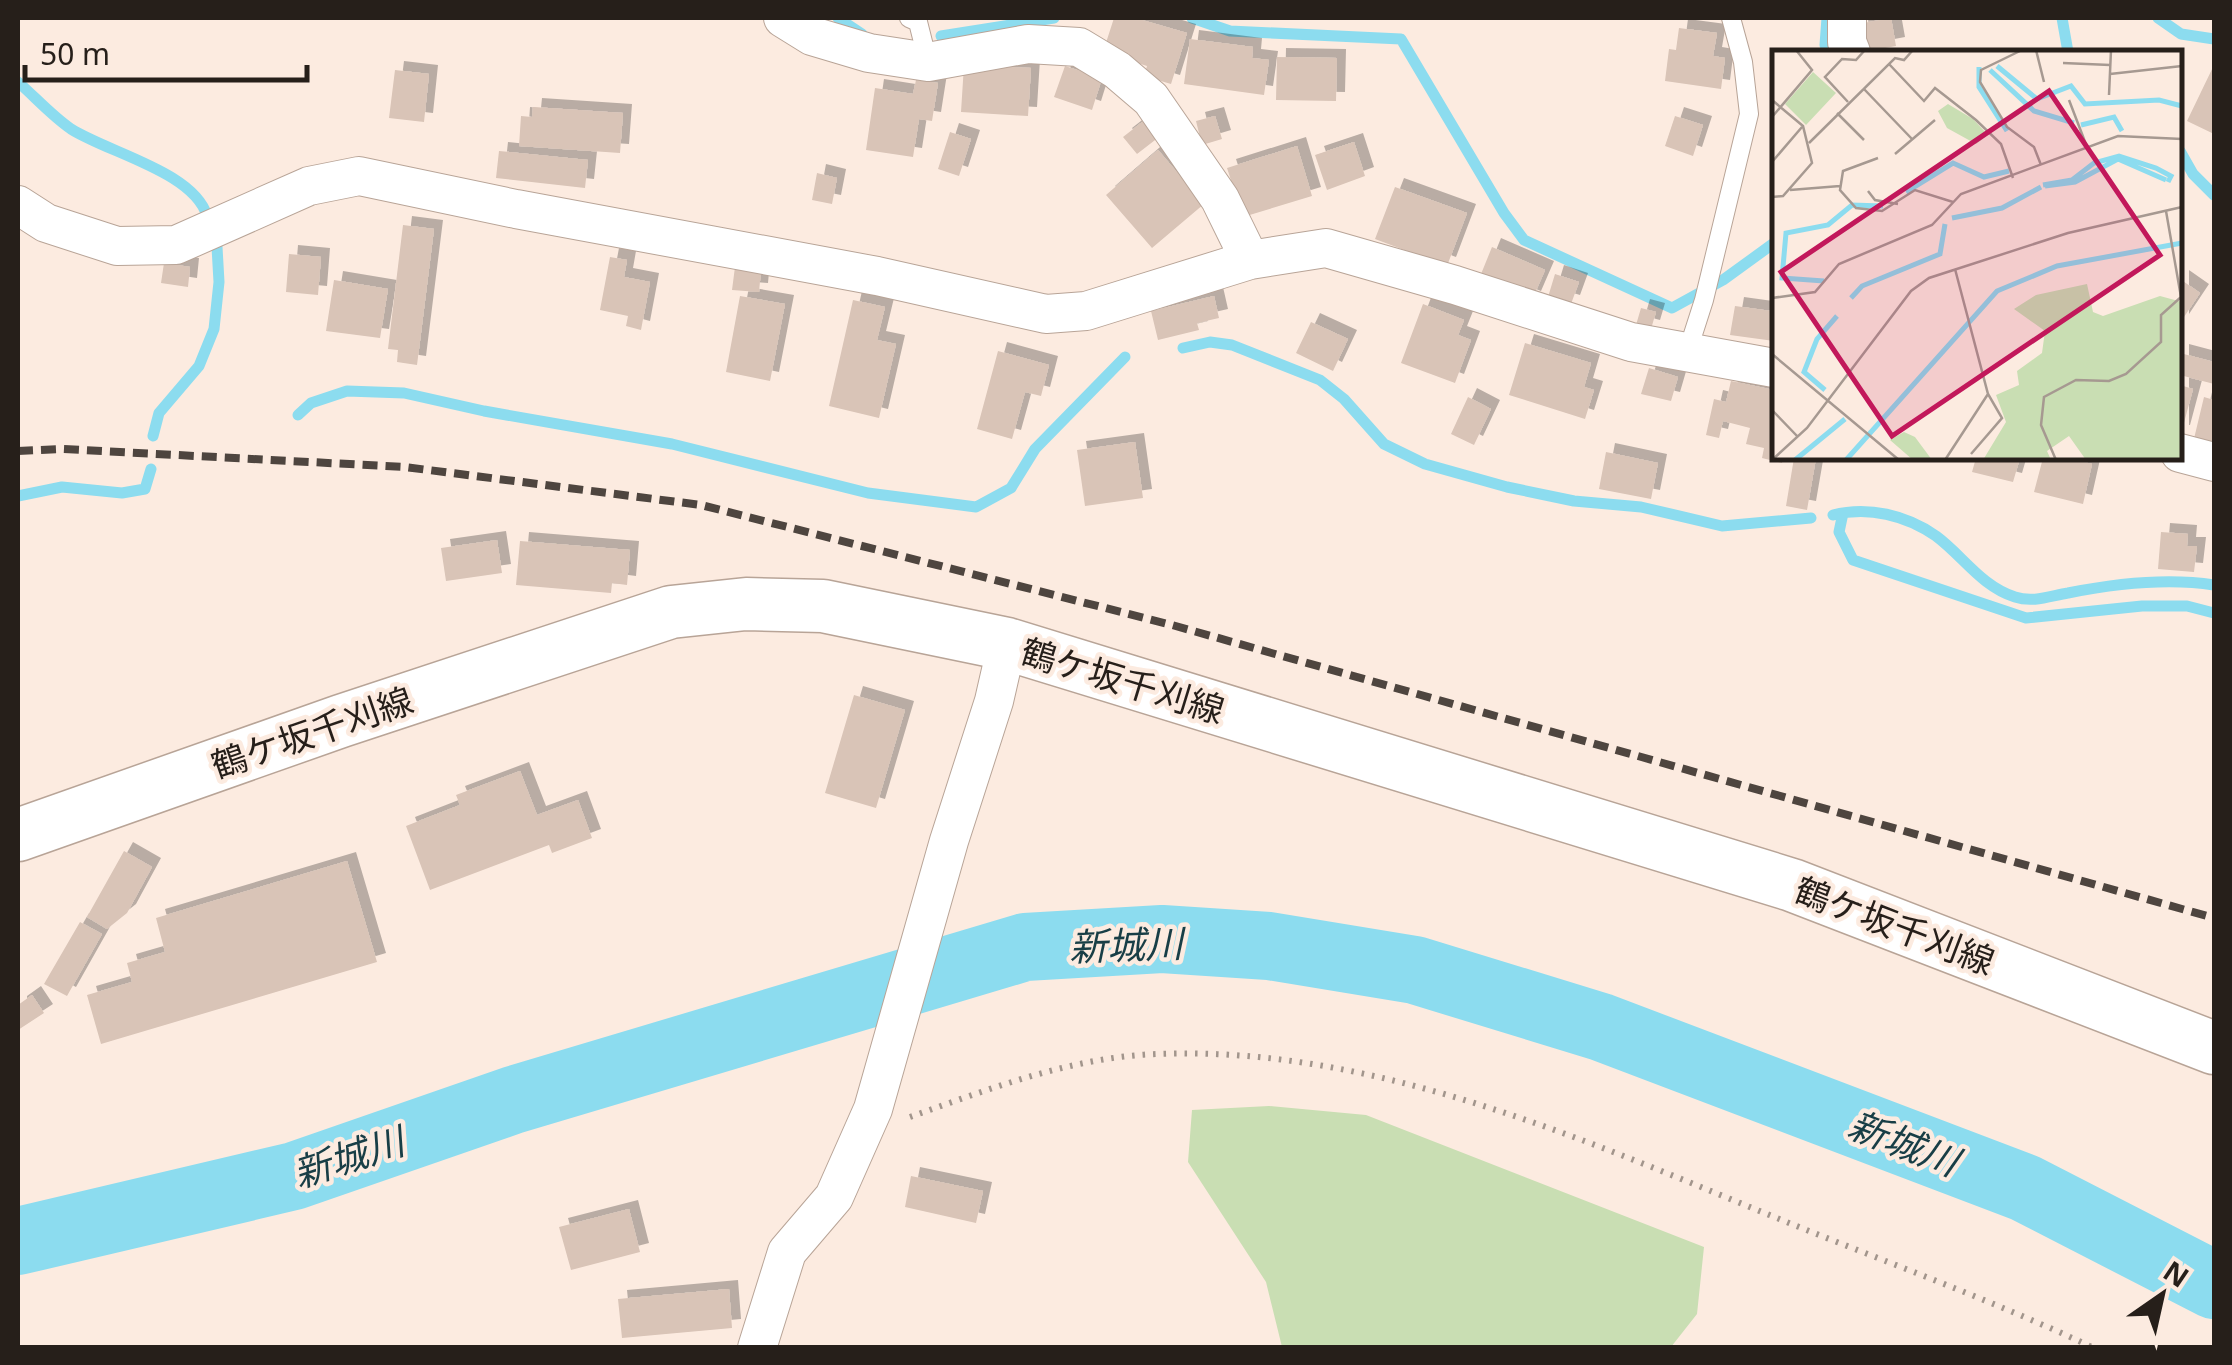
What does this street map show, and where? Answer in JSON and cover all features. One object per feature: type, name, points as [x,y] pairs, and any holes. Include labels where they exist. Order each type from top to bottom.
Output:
[{"type":"main road","name":"鶴ケ坂千刈線","points":[[18,835],[342,720],[671,612],[746,604],[823,606],[1007,644],[1792,885],[2214,1048]]},
{"type":"street","points":[[783,18],[812,36],[869,53],[928,62],[1028,44],[1078,47],[1117,70],[1151,100],[1220,199],[1250,260]]},
{"type":"street","points":[[1847,18],[1850,50]]},
{"type":"street","points":[[18,205],[46,223],[117,246],[176,245],[310,186],[359,176],[877,276],[1046,314],[1086,311],[1250,260],[1326,248],[1455,284],[1630,342],[1772,368]]},
{"type":"street","points":[[2182,454],[2214,462]]},
{"type":"street","points":[[757,1348],[788,1252],[834,1197],[867,1122],[994,702],[1007,644]]},
{"type":"lane","points":[[910,18],[918,22],[928,62]]},
{"type":"lane","points":[[1687,353],[1704,300],[1748,114],[1744,62],[1731,18]]},
{"type":"path","points":[[867,1122],[1091,1062],[1156,1054],[1264,1057],[1407,1083],[1591,1142],[2094,1348]]},
{"type":"green space","points":[[1269,1106],[1366,1115],[1704,1247],[1697,1314],[1671,1347],[1282,1347],[1266,1282],[1188,1162],[1192,1110]]},
{"type":"building","points":[[1114,18],[1135,18],[1187,33],[1171,84],[1144,76],[1147,66],[1103,52]]},
{"type":"building","points":[[1891,18],[1896,46],[1864,50],[1858,24]]},
{"type":"building","points":[[1679,28],[1717,33],[1713,56],[1725,58],[1721,89],[1665,81],[1669,49],[1676,50]]},
{"type":"building","points":[[1190,39],[1253,47],[1252,58],[1269,60],[1264,95],[1184,84]]},
{"type":"building","points":[[1277,57],[1337,58],[1336,101],[1276,100]]},
{"type":"building","points":[[964,65],[1031,68],[1028,116],[961,112]]},
{"type":"building","points":[[2214,65],[2214,134],[2187,121]]},
{"type":"building","points":[[1065,66],[1102,78],[1092,110],[1054,97]]},
{"type":"building","points":[[395,70],[429,74],[424,122],[389,118]]},
{"type":"building","points":[[916,80],[938,83],[932,121],[919,119],[913,157],[866,150],[875,88],[913,94]]},
{"type":"building","points":[[533,107],[623,113],[620,153],[519,146],[521,116],[532,117]]},
{"type":"building","points":[[1215,116],[1222,139],[1202,145],[1196,121]]},
{"type":"building","points":[[1675,116],[1703,125],[1693,156],[1665,146]]},
{"type":"building","points":[[1146,119],[1159,137],[1137,154],[1123,137]]},
{"type":"building","points":[[950,132],[971,139],[959,176],[938,169]]},
{"type":"building","points":[[1354,142],[1365,176],[1327,190],[1315,155]]},
{"type":"building","points":[[1297,146],[1312,196],[1243,217],[1227,168]]},
{"type":"building","points":[[1158,150],[1204,204],[1152,248],[1106,195]]},
{"type":"building","points":[[499,151],[588,160],[585,188],[496,178]]},
{"type":"building","points":[[817,173],[837,178],[832,204],[812,200]]},
{"type":"building","points":[[1395,187],[1467,213],[1447,266],[1375,239]]},
{"type":"building","points":[[403,225],[434,229],[417,365],[397,362],[398,350],[388,349]]},
{"type":"building","points":[[1492,247],[1545,270],[1532,300],[1479,279]]},
{"type":"building","points":[[289,254],[321,257],[318,295],[286,292]]},
{"type":"building","points":[[610,257],[627,260],[624,277],[650,282],[641,330],[626,326],[628,316],[600,310]]},
{"type":"building","points":[[164,263],[190,267],[188,287],[161,283]]},
{"type":"building","points":[[735,267],[761,270],[759,292],[732,290]]},
{"type":"building","points":[[1555,274],[1579,282],[1571,304],[1548,297]]},
{"type":"building","points":[[334,280],[388,289],[380,338],[326,331]]},
{"type":"building","points":[[2182,280],[2200,293],[2182,320]]},
{"type":"building","points":[[740,296],[785,304],[770,381],[726,372]]},
{"type":"building","points":[[1214,296],[1219,318],[1197,323],[1199,330],[1158,340],[1151,311]]},
{"type":"building","points":[[853,300],[885,307],[877,340],[896,344],[879,418],[829,406]]},
{"type":"building","points":[[1423,304],[1464,320],[1458,335],[1471,340],[1455,383],[1401,363]]},
{"type":"building","points":[[1772,304],[1772,341],[1730,335],[1735,306],[1771,311]]},
{"type":"building","points":[[1641,308],[1656,312],[1651,329],[1636,325]]},
{"type":"building","points":[[1311,322],[1348,339],[1333,371],[1296,353]]},
{"type":"building","points":[[1525,343],[1591,363],[1584,387],[1594,390],[1585,419],[1509,395]]},
{"type":"building","points":[[998,351],[1049,365],[1041,396],[1025,392],[1012,439],[977,429]]},
{"type":"building","points":[[2182,354],[2214,362],[2214,384],[2182,376]]},
{"type":"building","points":[[1649,368],[1678,377],[1671,401],[1641,394]]},
{"type":"building","points":[[1731,381],[1772,390],[1772,460],[1783,460],[1782,463],[1762,458],[1764,448],[1746,444],[1750,428],[1723,421],[1719,438],[1706,435],[1714,399],[1726,402]]},
{"type":"building","points":[[2182,386],[2193,389],[2182,430]]},
{"type":"building","points":[[1468,397],[1491,409],[1474,445],[1451,434]]},
{"type":"building","points":[[2204,397],[2214,400],[2210,451],[2192,447]]},
{"type":"building","points":[[1135,442],[1143,498],[1085,506],[1077,450]]},
{"type":"building","points":[[1606,452],[1658,463],[1651,499],[1599,489]]},
{"type":"building","points":[[1794,460],[1816,460],[1807,510],[1786,506]]},
{"type":"building","points":[[1975,460],[2019,460],[2013,482],[1972,472]]},
{"type":"building","points":[[2042,460],[2092,464],[2083,504],[2034,492]]},
{"type":"building","points":[[2161,532],[2188,534],[2187,546],[2197,546],[2194,572],[2158,569]]},
{"type":"building","points":[[497,540],[502,573],[446,581],[441,548]]},
{"type":"building","points":[[520,541],[630,550],[627,585],[612,583],[611,593],[516,585]]},
{"type":"building","points":[[854,695],[905,710],[876,808],[825,793]]},
{"type":"building","points":[[520,771],[537,815],[578,800],[592,838],[552,853],[549,845],[430,890],[406,826],[460,805],[456,795]]},
{"type":"building","points":[[124,851],[152,867],[127,913],[107,929],[87,917]]},
{"type":"building","points":[[347,861],[377,962],[101,1044],[87,995],[132,982],[127,963],[165,952],[156,918]]},
{"type":"building","points":[[80,922],[102,934],[67,996],[44,984]]},
{"type":"building","points":[[32,995],[44,1013],[18,1030],[18,1005]]},
{"type":"building","points":[[911,1176],[983,1191],[976,1223],[905,1207]]},
{"type":"building","points":[[629,1209],[640,1252],[571,1270],[559,1227]]},
{"type":"building","points":[[729,1289],[732,1328],[622,1338],[618,1299]]},
{"type":"waterway","points":[[838,18],[862,34]]},
{"type":"waterway","points":[[941,36],[1054,18]]},
{"type":"waterway","points":[[1192,18],[1230,31],[1401,39],[1524,240],[1672,308],[1723,280],[1772,244]]},
{"type":"waterway","points":[[1827,18],[1825,45],[1829,50]]},
{"type":"waterway","points":[[2062,18],[2068,50]]},
{"type":"waterway","points":[[2158,18],[2181,34],[2214,39]]},
{"type":"waterway","points":[[18,82],[71,129],[186,187],[207,216]]},
{"type":"waterway","points":[[2182,155],[2193,174],[2214,195]]},
{"type":"waterway","points":[[153,436],[159,413],[199,366],[214,329],[219,282],[217,247]]},
{"type":"waterway","points":[[1183,348],[1210,342],[1232,345],[1320,380],[1344,399],[1384,444],[1425,464],[1507,487],[1574,501],[1641,507],[1722,526],[1811,518]]},
{"type":"waterway","points":[[298,415],[311,403],[347,391],[404,393],[672,444],[868,493],[976,507],[1011,488],[1035,449],[1125,357]]},
{"type":"waterway","points":[[18,496],[62,487],[122,493],[145,489],[151,469]]},
{"type":"waterway","points":[[1833,515],[1873,512],[1912,523],[1936,536],[1992,586],[2022,599],[2141,583],[2214,585]]},
{"type":"waterway","points":[[1843,513],[1839,532],[1853,560],[2026,618],[2142,606],[2187,606],[2214,613]]},
{"type":"waterway","name":"新城川","points":[[18,1241],[294,1176],[513,1100],[1025,947],[1162,939],[1269,946],[1415,970],[1601,1027],[2025,1188],[2214,1285]]},
{"type":"railway","points":[[18,451],[63,449],[405,467],[701,505],[1172,625],[2214,918]]}]
